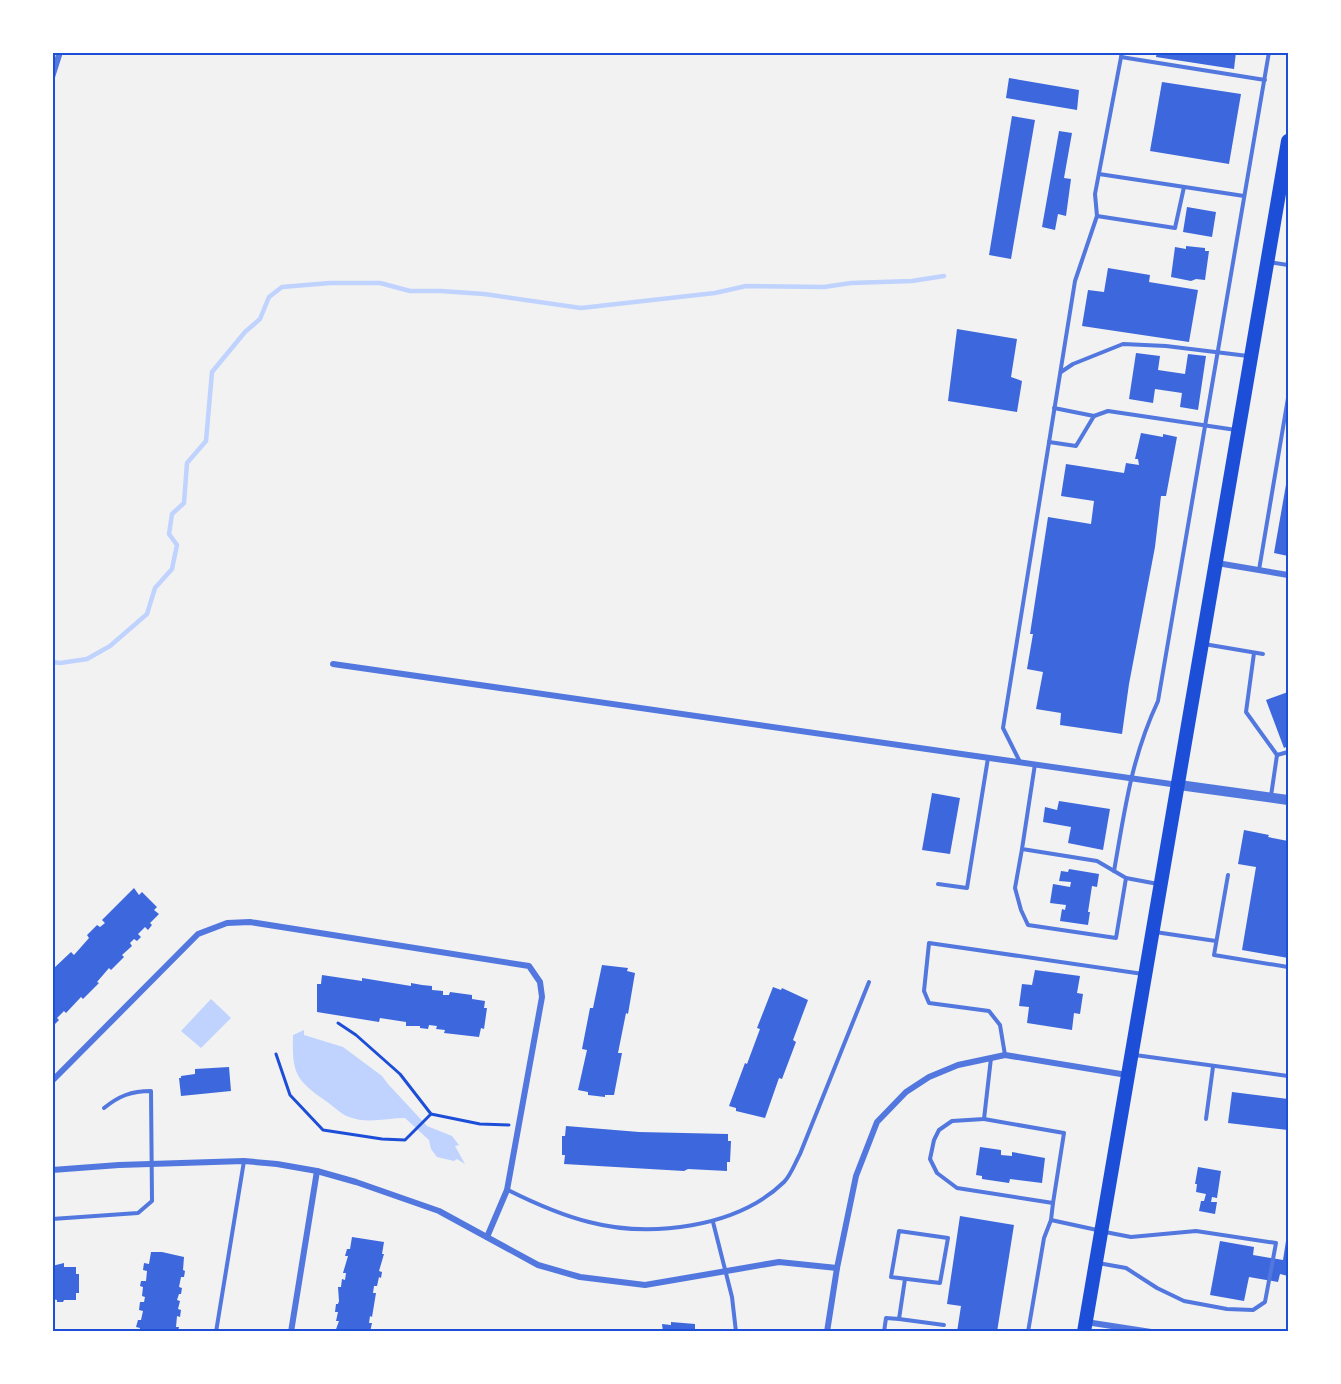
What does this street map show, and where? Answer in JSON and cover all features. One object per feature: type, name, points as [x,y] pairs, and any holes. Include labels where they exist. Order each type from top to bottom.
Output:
[{"type":"highway","points":[[1085,1327],[1288,141]]},
{"type":"street","points":[[52,77],[60,52]]},
{"type":"street","points":[[1216,563],[1288,575]]},
{"type":"street","points":[[333,664],[1288,800]]},
{"type":"street","points":[[52,1081],[198,934],[227,923],[250,922],[529,966],[540,982],[542,997],[507,1190],[487,1237]]},
{"type":"street","points":[[827,1332],[855,1176],[877,1122],[906,1092],[929,1077],[958,1065],[1005,1055],[1128,1076]]},
{"type":"street","points":[[52,1170],[244,1161],[317,1171],[439,1210],[538,1264],[580,1277],[645,1285],[779,1262],[837,1268]]},
{"type":"street","points":[[291,1332],[317,1171]]},
{"type":"street","points":[[1085,1327],[1151,1332]]},
{"type":"lane","points":[[1114,871],[1130,778],[1145,729],[1158,701],[1269,52]]},
{"type":"lane","points":[[1020,762],[1003,728],[1075,281],[1097,216],[1095,194],[1121,55],[1264,80]]},
{"type":"lane","points":[[1099,174],[1244,196]]},
{"type":"lane","points":[[1097,216],[1175,228],[1184,187]]},
{"type":"lane","points":[[1268,262],[1288,266]]},
{"type":"lane","points":[[1060,372],[1073,364],[1123,344],[1218,351],[1252,357]]},
{"type":"lane","points":[[1259,570],[1288,398]]},
{"type":"lane","points":[[1054,408],[1094,416],[1108,411],[1239,431]]},
{"type":"lane","points":[[1049,442],[1076,446],[1094,416]]},
{"type":"lane","points":[[1203,644],[1263,654]]},
{"type":"lane","points":[[1254,652],[1246,712],[1277,755],[1271,798]]},
{"type":"lane","points":[[1277,755],[1288,752]]},
{"type":"lane","points":[[938,884],[967,888],[988,758]]},
{"type":"lane","points":[[1035,764],[1016,888],[1021,910],[1028,925],[1116,938],[1126,878]]},
{"type":"lane","points":[[1022,849],[1097,861],[1126,878],[1161,885]]},
{"type":"lane","points":[[1228,875],[1214,955],[1288,968]]},
{"type":"lane","points":[[1153,932],[1216,941]]},
{"type":"lane","points":[[1005,1055],[1000,1025],[989,1011],[929,1003],[924,990],[929,943],[1146,974]]},
{"type":"lane","points":[[507,1190],[545,1208],[590,1222],[632,1229],[673,1228],[713,1222],[756,1202],[785,1181],[800,1154],[869,982]]},
{"type":"lane","points":[[1132,1055],[1288,1076]]},
{"type":"lane","points":[[984,1119],[991,1058]]},
{"type":"lane","points":[[1206,1119],[1213,1066]]},
{"type":"lane","points":[[52,1219],[138,1213],[152,1201],[151,1091],[136,1091],[118,1096],[104,1108]]},
{"type":"lane","points":[[1028,1332],[1044,1238],[1051,1220],[1064,1133],[984,1119],[952,1121],[939,1130],[930,1158],[937,1173],[957,1188],[1053,1203]]},
{"type":"lane","points":[[216,1332],[244,1161]]},
{"type":"lane","points":[[1051,1220],[1131,1238],[1196,1231],[1276,1243],[1265,1302],[1254,1310],[1227,1309],[1184,1301],[1126,1268],[1096,1263]]},
{"type":"lane","points":[[713,1222],[732,1297],[736,1332]]},
{"type":"lane","points":[[899,1231],[948,1238],[940,1283],[905,1279],[891,1277],[899,1231]]},
{"type":"lane","points":[[899,1319],[905,1279]]},
{"type":"lane","points":[[884,1332],[886,1318],[944,1325]]},
{"type":"path","points":[[338,1023],[356,1035],[400,1074],[432,1114],[480,1124],[520,1125]]},
{"type":"path","points":[[276,1054],[290,1095],[323,1130],[405,1140],[432,1114]]},
{"type":"water","points":[[211,999],[231,1018],[201,1048],[181,1031]]},
{"type":"water","points":[[304,1030],[304,1035],[343,1047],[382,1076],[427,1126],[452,1136],[459,1145],[455,1146],[465,1164],[457,1159],[454,1161],[437,1157],[431,1149],[429,1140],[405,1118],[370,1120],[349,1117],[308,1087],[298,1074],[293,1058],[293,1035]]},
{"type":"building","points":[[1157,52],[1236,52],[1234,69],[1156,57]]},
{"type":"building","points":[[1009,78],[1079,90],[1077,110],[1006,98]]},
{"type":"building","points":[[1162,82],[1241,94],[1229,164],[1150,151]]},
{"type":"building","points":[[1012,116],[1035,120],[1011,259],[989,255]]},
{"type":"building","points":[[1059,131],[1072,133],[1064,178],[1071,179],[1066,216],[1058,214],[1055,230],[1042,227]]},
{"type":"building","points":[[1187,207],[1216,212],[1212,237],[1183,232]]},
{"type":"building","points":[[1186,246],[1205,248],[1205,251],[1209,251],[1205,280],[1191,281],[1171,277],[1175,247],[1186,249]]},
{"type":"building","points":[[1108,268],[1150,275],[1149,282],[1198,290],[1189,342],[1082,326],[1088,290],[1104,292]]},
{"type":"building","points":[[957,329],[1017,339],[1011,377],[1022,381],[1017,412],[948,401]]},
{"type":"building","points":[[1136,353],[1160,356],[1158,370],[1185,374],[1188,354],[1206,356],[1198,410],[1180,407],[1182,393],[1155,389],[1153,403],[1129,399]]},
{"type":"building","points":[[1141,433],[1177,437],[1166,496],[1161,496],[1155,547],[1122,734],[1060,725],[1061,713],[1036,709],[1043,672],[1027,669],[1033,634],[1030,634],[1048,517],[1091,524],[1094,501],[1061,496],[1066,464],[1124,473],[1126,463],[1139,465],[1138,459],[1135,459]]},
{"type":"building","points":[[1288,480],[1288,556],[1274,553]]},
{"type":"building","points":[[1288,692],[1288,746],[1284,748],[1266,700]]},
{"type":"building","points":[[932,793],[960,798],[950,854],[922,850]]},
{"type":"building","points":[[1059,801],[1110,809],[1103,850],[1068,843],[1071,827],[1043,822],[1045,807],[1057,810]]},
{"type":"building","points":[[1244,830],[1288,841],[1288,958],[1242,950],[1256,867],[1238,864]]},
{"type":"building","points":[[1069,869],[1099,874],[1097,887],[1092,886],[1088,925],[1060,921],[1062,909],[1065,910],[1066,905],[1050,903],[1053,884],[1070,887],[1071,882],[1059,881],[1061,871],[1068,872]]},
{"type":"building","points":[[134,888],[139,895],[142,892],[157,907],[154,910],[159,914],[150,923],[152,925],[148,930],[145,927],[138,934],[141,937],[137,941],[134,939],[130,943],[132,946],[122,955],[124,957],[111,970],[109,968],[97,982],[99,983],[83,999],[81,997],[66,1013],[64,1011],[54,1025],[52,1023],[52,975],[55,972],[53,969],[71,952],[74,955],[89,938],[87,935],[97,925],[100,927],[105,923],[102,920]]},
{"type":"building","points":[[602,965],[628,968],[627,971],[635,973],[618,1053],[622,1053],[614,1095],[605,1095],[605,1097],[588,1095],[588,1092],[578,1090],[587,1050],[582,1049]]},
{"type":"building","points":[[1035,970],[1080,976],[1077,993],[1083,994],[1080,1014],[1074,1013],[1072,1030],[1027,1023],[1029,1007],[1019,1006],[1022,984],[1032,985]]},
{"type":"building","points":[[322,975],[362,981],[362,978],[411,986],[411,983],[432,986],[432,990],[443,991],[443,995],[449,995],[450,992],[472,995],[472,999],[485,1001],[484,1008],[487,1008],[484,1029],[481,1028],[479,1037],[444,1033],[445,1030],[436,1029],[437,1026],[429,1025],[428,1029],[420,1028],[420,1026],[406,1026],[406,1022],[380,1018],[379,1022],[317,1012],[317,984],[321,984]]},
{"type":"building","points":[[773,987],[781,990],[782,988],[808,1000],[793,1040],[796,1042],[782,1079],[779,1078],[765,1118],[736,1111],[736,1108],[729,1106],[760,1029],[757,1028]]},
{"type":"building","points":[[229,1067],[231,1091],[181,1096],[179,1078],[181,1076],[195,1074],[195,1069]]},
{"type":"building","points":[[1232,1092],[1288,1099],[1288,1130],[1228,1123]]},
{"type":"building","points":[[566,1126],[639,1132],[728,1134],[728,1141],[731,1141],[730,1162],[727,1162],[727,1171],[688,1169],[684,1171],[564,1164],[562,1136],[565,1136]]},
{"type":"building","points":[[980,1147],[1001,1150],[1001,1155],[1012,1156],[1012,1152],[1045,1158],[1042,1183],[1010,1179],[1009,1183],[982,1179],[982,1176],[976,1175]]},
{"type":"building","points":[[1198,1167],[1221,1171],[1217,1198],[1212,1197],[1211,1202],[1217,1202],[1215,1214],[1199,1211],[1201,1201],[1204,1201],[1206,1194],[1196,1192]]},
{"type":"building","points":[[960,1216],[1014,1225],[997,1332],[957,1332],[961,1306],[947,1304]]},
{"type":"building","points":[[352,1237],[384,1242],[382,1254],[384,1254],[379,1271],[382,1272],[381,1278],[379,1277],[377,1286],[374,1286],[373,1293],[376,1293],[372,1317],[370,1316],[369,1323],[372,1323],[370,1332],[335,1332],[339,1321],[336,1321],[338,1312],[335,1312],[339,1301],[338,1287],[341,1287],[342,1279],[345,1280],[346,1273],[343,1273],[348,1256],[345,1256],[347,1249],[350,1249]]},
{"type":"building","points":[[1220,1241],[1254,1247],[1253,1255],[1283,1260],[1286,1241],[1288,1242],[1288,1276],[1280,1274],[1278,1282],[1249,1277],[1244,1301],[1210,1295]]},
{"type":"building","points":[[151,1252],[184,1257],[183,1270],[185,1271],[179,1287],[182,1288],[181,1294],[177,1300],[180,1301],[178,1309],[181,1310],[180,1317],[177,1316],[178,1332],[139,1332],[140,1328],[136,1327],[143,1311],[139,1310],[140,1302],[144,1302],[145,1297],[142,1296],[143,1287],[140,1286],[141,1281],[146,1281],[147,1271],[143,1270],[144,1263],[149,1264]]},
{"type":"building","points":[[64,1263],[64,1267],[76,1267],[76,1274],[79,1274],[79,1293],[76,1293],[76,1300],[57,1302],[52,1299],[52,1266]]},
{"type":"building","points":[[671,1322],[695,1324],[695,1332],[663,1332],[662,1324],[671,1325]]},
{"type":"waterway","points":[[52,662],[87,659],[110,646],[147,614],[155,588],[172,569],[177,545],[169,534],[172,514],[184,503],[187,463],[206,441],[212,372],[245,332],[260,319],[269,297],[282,287],[330,283],[380,283],[410,291],[484,294],[581,308],[715,293],[746,286],[824,287],[851,283],[912,281],[944,276]]}]
